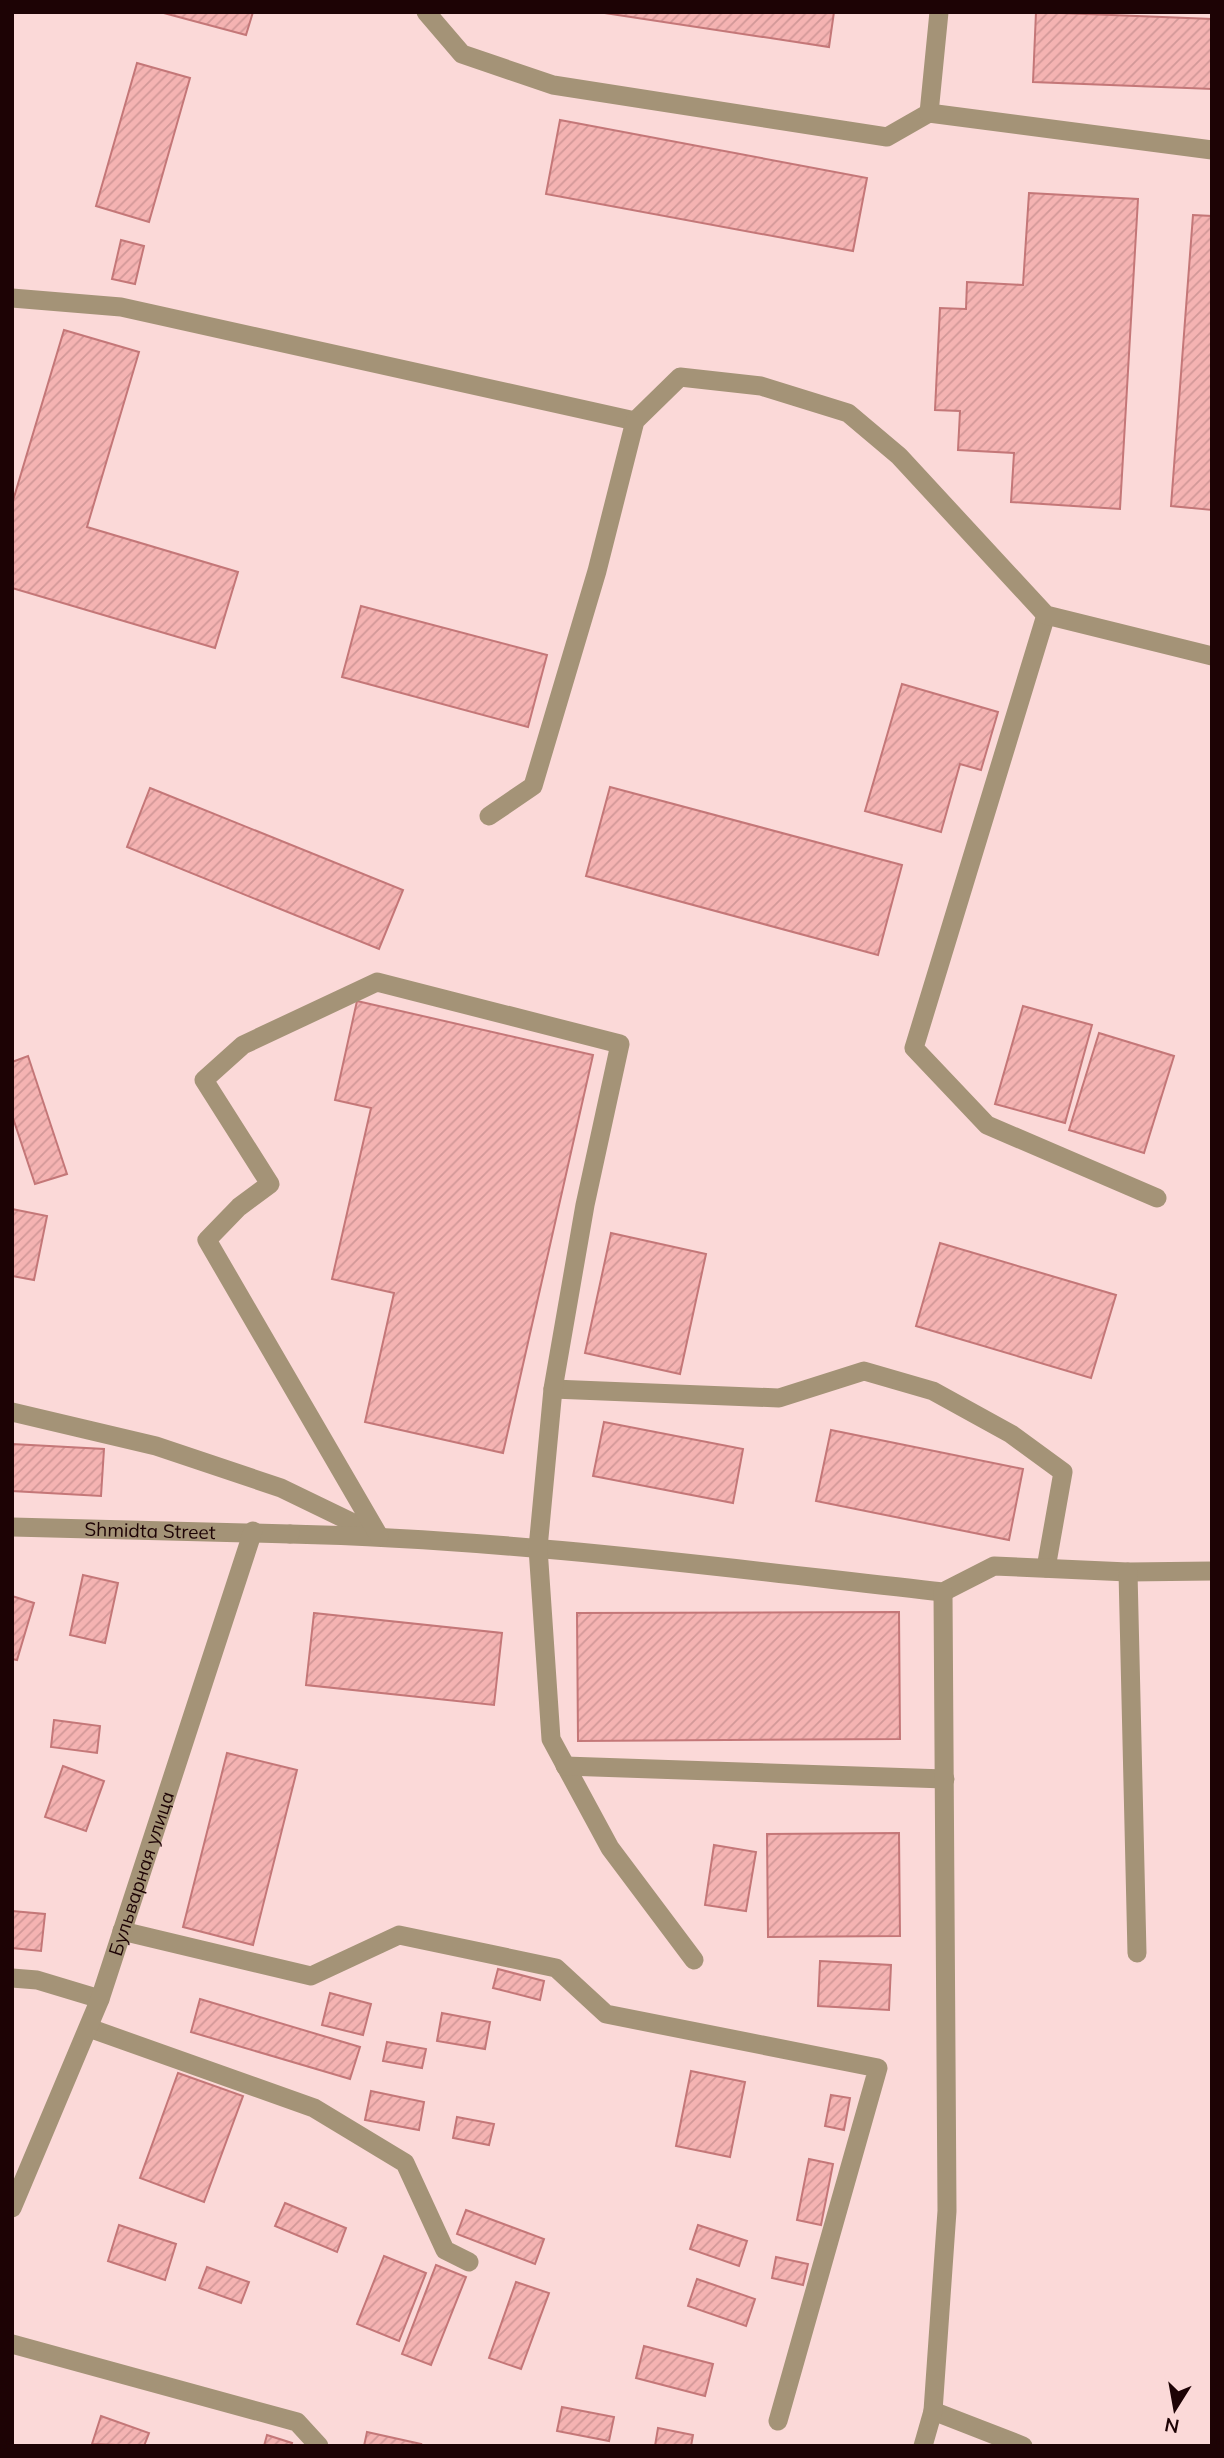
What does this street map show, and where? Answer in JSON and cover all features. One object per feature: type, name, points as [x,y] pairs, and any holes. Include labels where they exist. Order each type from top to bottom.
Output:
[{"type":"street","points":[[426,12],[461,54],[553,85],[887,137],[929,113],[1212,150]]},
{"type":"street","points":[[929,113],[939,12]]},
{"type":"street","points":[[12,298],[121,307],[635,421]]},
{"type":"street","points":[[489,816],[533,786],[597,571],[635,421],[680,377],[761,386],[848,413],[899,456],[1046,615],[1212,656]]},
{"type":"street","points":[[1046,615],[914,1048],[987,1125],[1157,1198]]},
{"type":"street","points":[[379,1536],[207,1240],[239,1207],[270,1184],[204,1080],[243,1045],[377,982],[620,1044],[585,1205],[553,1389],[538,1548],[551,1740],[610,1848],[694,1960]]},
{"type":"street","points":[[553,1389],[779,1398],[864,1371],[933,1391],[1011,1434],[1063,1472],[1046,1568]]},
{"type":"street","points":[[12,1412],[156,1446],[281,1488],[379,1536]]},
{"type":"street","name":"Shmidta Street","points":[[12,1527],[379,1536],[538,1548],[943,1592]]},
{"type":"street","name":"Бульварная улица","points":[[12,2208],[100,1999],[253,1531]]},
{"type":"street","points":[[923,2446],[933,2411],[947,2211],[943,1592],[994,1566],[1128,1572],[1212,1571]]},
{"type":"street","points":[[1128,1572],[1137,1953]]},
{"type":"street","points":[[565,1766],[945,1779]]},
{"type":"street","points":[[122,1931],[312,1976],[400,1935],[556,1968],[606,2014],[878,2068],[778,2421]]},
{"type":"street","points":[[12,1978],[37,1980],[100,1999]]},
{"type":"street","points":[[89,2028],[314,2108],[405,2163],[445,2250],[469,2262]]},
{"type":"street","points":[[12,2344],[297,2422],[319,2446]]},
{"type":"street","points":[[933,2411],[1023,2446]]},
{"type":"building","points":[[160,12],[253,12],[246,35]]},
{"type":"building","points":[[598,12],[834,12],[829,47]]},
{"type":"building","points":[[1036,12],[1212,19],[1212,89],[1033,82]]},
{"type":"building","points":[[137,63],[190,78],[149,222],[96,206]]},
{"type":"building","points":[[560,120],[867,178],[853,251],[546,194]]},
{"type":"building","points":[[1029,193],[1138,199],[1120,509],[1011,502],[1014,453],[958,450],[960,411],[935,410],[940,308],[966,309],[967,282],[1023,285]]},
{"type":"building","points":[[1193,215],[1212,216],[1212,510],[1171,506]]},
{"type":"building","points":[[121,240],[144,246],[135,284],[112,279]]},
{"type":"building","points":[[64,330],[139,352],[87,527],[238,572],[215,648],[12,588],[12,504]]},
{"type":"building","points":[[361,606],[547,655],[528,727],[342,677]]},
{"type":"building","points":[[902,684],[998,712],[981,770],[960,764],[941,832],[865,811]]},
{"type":"building","points":[[610,787],[902,865],[878,955],[586,876]]},
{"type":"building","points":[[150,788],[403,890],[379,949],[127,847]]},
{"type":"building","points":[[357,1001],[593,1055],[503,1453],[365,1422],[394,1293],[332,1279],[371,1108],[335,1100]]},
{"type":"building","points":[[1023,1006],[1092,1025],[1065,1123],[995,1104]]},
{"type":"building","points":[[1099,1033],[1174,1056],[1144,1153],[1069,1130]]},
{"type":"building","points":[[28,1056],[67,1174],[35,1184],[12,1115],[12,1062]]},
{"type":"building","points":[[12,1209],[47,1216],[34,1280],[12,1276]]},
{"type":"building","points":[[611,1233],[706,1254],[680,1374],[585,1353]]},
{"type":"building","points":[[940,1243],[1116,1295],[1091,1378],[916,1326]]},
{"type":"building","points":[[604,1422],[743,1449],[733,1503],[593,1476]]},
{"type":"building","points":[[831,1430],[1023,1469],[1009,1540],[816,1501]]},
{"type":"building","points":[[12,1444],[104,1449],[101,1496],[12,1491]]},
{"type":"building","points":[[83,1575],[118,1583],[105,1643],[70,1635]]},
{"type":"building","points":[[12,1596],[34,1603],[17,1660],[12,1659]]},
{"type":"building","points":[[899,1612],[900,1739],[578,1741],[577,1613]]},
{"type":"building","points":[[314,1613],[502,1633],[494,1705],[306,1685]]},
{"type":"building","points":[[54,1720],[100,1726],[97,1753],[51,1747]]},
{"type":"building","points":[[227,1753],[297,1770],[253,1945],[183,1927]]},
{"type":"building","points":[[63,1766],[104,1781],[86,1831],[45,1817]]},
{"type":"building","points":[[899,1833],[900,1936],[768,1937],[767,1834]]},
{"type":"building","points":[[714,1845],[756,1852],[746,1911],[705,1905]]},
{"type":"building","points":[[12,1911],[45,1914],[41,1951],[12,1948]]},
{"type":"building","points":[[820,1961],[891,1965],[889,2010],[818,2006]]},
{"type":"building","points":[[498,1969],[544,1981],[540,2000],[493,1988]]},
{"type":"building","points":[[330,1993],[371,2004],[363,2035],[322,2025]]},
{"type":"building","points":[[200,1999],[360,2047],[350,2079],[191,2032]]},
{"type":"building","points":[[442,2013],[490,2022],[485,2049],[437,2041]]},
{"type":"building","points":[[387,2042],[426,2049],[422,2068],[383,2061]]},
{"type":"building","points":[[691,2071],[745,2082],[730,2157],[676,2146]]},
{"type":"building","points":[[178,2073],[243,2096],[204,2202],[140,2178]]},
{"type":"building","points":[[371,2091],[424,2102],[419,2130],[365,2120]]},
{"type":"building","points":[[831,2095],[850,2098],[844,2130],[825,2126]]},
{"type":"building","points":[[457,2117],[494,2124],[489,2145],[453,2138]]},
{"type":"building","points":[[809,2159],[833,2164],[821,2225],[797,2220]]},
{"type":"building","points":[[285,2203],[346,2228],[337,2252],[275,2226]]},
{"type":"building","points":[[466,2210],[544,2239],[535,2264],[457,2234]]},
{"type":"building","points":[[119,2225],[176,2244],[165,2280],[108,2261]]},
{"type":"building","points":[[698,2225],[747,2241],[739,2266],[690,2249]]},
{"type":"building","points":[[384,2256],[426,2273],[399,2341],[357,2324]]},
{"type":"building","points":[[776,2257],[808,2264],[803,2285],[772,2278]]},
{"type":"building","points":[[436,2265],[466,2277],[431,2365],[402,2354]]},
{"type":"building","points":[[207,2267],[249,2282],[241,2303],[199,2288]]},
{"type":"building","points":[[697,2279],[755,2299],[746,2326],[688,2306]]},
{"type":"building","points":[[516,2282],[549,2293],[521,2369],[489,2358]]},
{"type":"building","points":[[644,2346],[713,2364],[705,2396],[636,2378]]},
{"type":"building","points":[[562,2407],[614,2417],[609,2441],[557,2431]]},
{"type":"building","points":[[101,2416],[149,2433],[144,2446],[92,2444]]},
{"type":"building","points":[[658,2428],[693,2435],[691,2446],[655,2446]]},
{"type":"building","points":[[367,2432],[421,2444],[364,2446]]},
{"type":"building","points":[[267,2435],[292,2443],[291,2446],[264,2446]]}]
